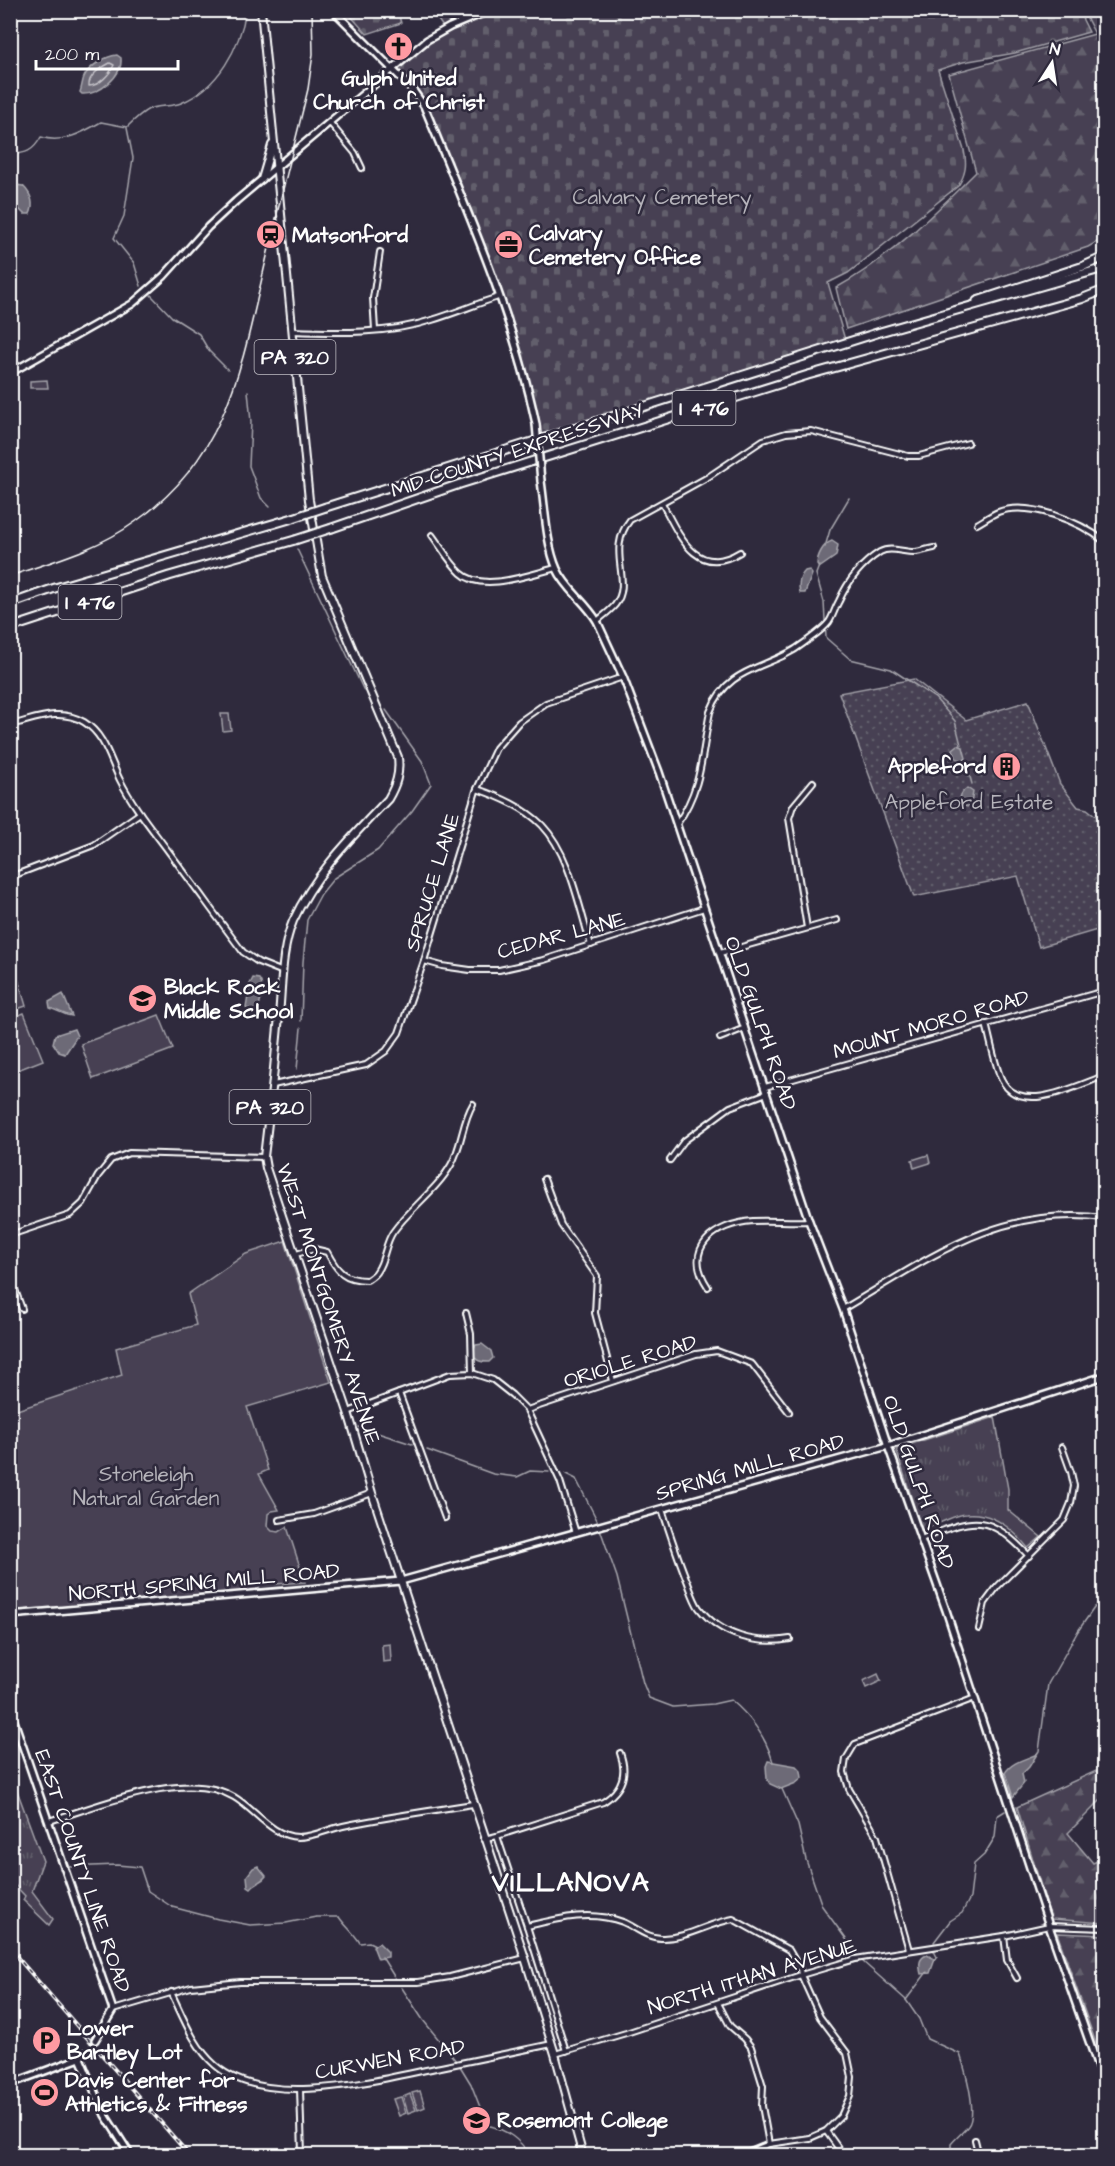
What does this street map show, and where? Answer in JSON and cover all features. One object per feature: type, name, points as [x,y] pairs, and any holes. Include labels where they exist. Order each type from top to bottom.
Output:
[{"type":"highway","points":[[901,326],[1084,266],[1104,257]]},
{"type":"highway","name":"MID-COUNTY EXPRESSWAY","points":[[10,604],[55,588],[292,518],[901,326],[1104,268]]},
{"type":"highway","name":"MID-COUNTY EXPRESSWAY","points":[[10,628],[169,576],[295,540],[460,484],[797,378],[1080,299],[1104,290]]},
{"type":"main road","name":"PA 320","points":[[261,10],[276,167]]},
{"type":"main road","points":[[262,179],[274,138]]},
{"type":"main road","name":"WEST MONTGOMERY AVENUE","points":[[276,167],[309,500],[322,576],[398,757],[399,768],[395,788],[388,799],[326,865],[293,922],[288,937],[283,972],[264,1157],[484,1839],[525,1958],[555,2054],[583,2156]]},
{"type":"street","name":"OLD GULPH ROAD","points":[[333,10],[412,89],[424,106],[479,241],[530,395],[536,424],[548,533],[556,568],[565,582],[590,609],[597,621],[646,734],[809,1221],[843,1309],[1104,2084]]},
{"type":"street","points":[[11,374],[132,304],[164,276],[208,227],[262,179],[439,32],[491,10]]},
{"type":"street","points":[[330,123],[356,153],[362,168]]},
{"type":"street","points":[[375,330],[373,298],[380,252]]},
{"type":"street","points":[[292,331],[325,333],[375,330],[432,320],[498,297]]},
{"type":"street","points":[[597,621],[615,606],[621,593],[618,546],[622,529],[630,520],[708,477],[763,440],[786,433],[811,431],[908,456],[919,456],[968,443]]},
{"type":"street","points":[[662,503],[684,543],[694,553],[709,560],[719,561],[740,552]]},
{"type":"street","points":[[977,524],[999,512],[1032,509],[1071,522],[1104,541]]},
{"type":"street","points":[[432,535],[460,573],[471,580],[484,583],[496,582],[556,568]]},
{"type":"street","points":[[677,824],[690,805],[699,780],[710,712],[718,695],[737,676],[802,645],[825,626],[845,589],[864,562],[883,550],[914,552],[934,548]]},
{"type":"street","name":"SPRUCE LANE","points":[[273,1084],[366,1065],[386,1051],[399,1033],[424,961],[477,789],[496,748],[519,722],[546,703],[622,677]]},
{"type":"street","points":[[18,723],[52,714],[75,717],[94,730],[105,745],[120,781],[140,813],[243,952],[258,962],[283,972]]},
{"type":"street","points":[[807,928],[789,818],[793,806],[813,782]]},
{"type":"street","points":[[477,789],[501,797],[521,808],[542,825],[566,864],[591,945]]},
{"type":"street","points":[[10,877],[94,845],[140,813]]},
{"type":"street","name":"CEDAR LANE","points":[[424,961],[470,970],[499,970],[544,960],[704,908]]},
{"type":"street","points":[[720,953],[837,920]]},
{"type":"street","name":"MOUNT MORO ROAD","points":[[670,1160],[684,1141],[730,1107],[766,1090],[1104,991]]},
{"type":"street","points":[[986,1024],[1002,1082],[1013,1094],[1026,1098],[1040,1097],[1104,1076]]},
{"type":"street","points":[[720,1038],[746,1028]]},
{"type":"street","points":[[296,1254],[314,1249],[327,1252],[337,1270],[354,1280],[366,1281],[377,1271],[391,1234],[439,1182],[452,1164],[467,1114],[474,1104]]},
{"type":"street","points":[[10,1235],[70,1215],[83,1203],[98,1176],[111,1160],[129,1153],[264,1157]]},
{"type":"street","points":[[544,1179],[561,1224],[597,1276],[595,1313],[613,1381]]},
{"type":"street","points":[[843,1309],[935,1254],[987,1230],[1043,1217],[1074,1215],[1104,1218]]},
{"type":"street","points":[[708,1287],[701,1276],[698,1255],[700,1248],[711,1234],[752,1221],[809,1221]]},
{"type":"street","points":[[10,1276],[22,1309]]},
{"type":"street","points":[[466,1313],[471,1334],[472,1373]]},
{"type":"street","name":"ORIOLE ROAD","points":[[527,1410],[696,1354],[717,1351],[752,1364],[789,1412]]},
{"type":"street","points":[[348,1412],[450,1374],[472,1373],[493,1380],[527,1410],[560,1481],[576,1533]]},
{"type":"street","name":"SPRING MILL ROAD","points":[[401,1581],[888,1446],[1104,1376]]},
{"type":"street","points":[[399,1393],[445,1518]]},
{"type":"street","points":[[979,1629],[985,1603],[1064,1520],[1071,1503],[1074,1486],[1062,1447]]},
{"type":"street","points":[[279,1520],[314,1514],[372,1493]]},
{"type":"street","points":[[662,1509],[697,1605],[712,1621],[742,1637],[758,1642],[790,1640]]},
{"type":"street","points":[[921,1539],[963,1522],[984,1523],[1002,1530],[1029,1556]]},
{"type":"street","name":"NORTH SPRING MILL ROAD","points":[[10,1615],[401,1581]]},
{"type":"street","points":[[909,1950],[877,1837],[849,1789],[844,1772],[846,1759],[855,1744],[975,1698]]},
{"type":"street","name":"EAST COUNTY LINE ROAD","points":[[10,1709],[113,2010]]},
{"type":"street","points":[[484,1839],[603,1802],[615,1794],[624,1776],[620,1753]]},
{"type":"street","points":[[49,1821],[151,1790],[200,1786],[221,1789],[237,1798],[280,1834],[300,1837],[341,1826],[473,1804]]},
{"type":"street","points":[[496,1836],[566,2051]]},
{"type":"street","points":[[1104,1857],[1100,1876],[1104,1888]]},
{"type":"street","points":[[527,1926],[567,1916],[592,1915],[623,1923],[650,1936],[661,1938],[682,1935],[733,1919],[789,1950],[800,1969],[820,2017],[847,2052],[851,2067],[850,2096],[841,2116],[826,2131],[810,2138],[769,2144],[740,2156]]},
{"type":"street","name":"NORTH ITHAN AVENUE","points":[[555,2054],[855,1959],[1004,1936],[1049,1926],[1104,1928]]},
{"type":"street","points":[[1004,1936],[1007,1960],[1017,1978]]},
{"type":"street","points":[[95,2040],[113,2010],[171,1992],[240,1982],[418,1982],[450,1977],[525,1958]]},
{"type":"street","name":"CURWEN ROAD","points":[[171,1992],[195,2040],[216,2066],[243,2082],[269,2087],[328,2088],[373,2081],[552,2044]]},
{"type":"street","points":[[718,2003],[730,2026],[751,2047],[762,2086],[762,2106],[769,2144]]},
{"type":"street","points":[[10,2084],[80,2058],[85,2053]]},
{"type":"street","points":[[80,2058],[105,2115],[131,2156]]},
{"type":"street","points":[[300,2089],[303,2155]]},
{"type":"street","points":[[826,2131],[844,2156]]},
{"type":"street","points":[[975,2140],[979,2156]]},
{"type":"green space","name":"Calvary Cemetery","points":[[1078,10],[1089,32],[1015,53],[963,62],[938,70],[964,150],[966,164],[961,182],[848,273],[828,283],[846,343],[543,439],[536,424],[530,395],[479,241],[424,106],[393,70],[427,40],[491,11]]},
{"type":"green space","points":[[346,11],[417,11],[399,16],[401,23],[367,34]]},
{"type":"green space","points":[[432,11],[483,11],[443,27]]},
{"type":"green space","points":[[1083,11],[1104,11],[1104,238],[1088,247],[846,329],[836,288],[893,250],[976,172],[949,74],[1095,34]]},
{"type":"green space","points":[[47,380],[48,388],[30,388],[30,381]]},
{"type":"green space","name":"Appleford Estate","points":[[914,679],[966,720],[1028,701],[1060,784],[1078,807],[1087,809],[1104,822],[1104,928],[1039,947],[1018,876],[914,897],[839,693]]},
{"type":"green space","points":[[221,714],[229,714],[231,730],[223,731]]},
{"type":"green space","points":[[11,955],[26,1006],[10,1011]]},
{"type":"green space","points":[[24,1013],[43,1060],[15,1071],[11,1059],[11,1018]]},
{"type":"green space","points":[[159,1015],[173,1049],[93,1079],[81,1044]]},
{"type":"green space","points":[[928,1155],[930,1163],[914,1168],[912,1160]]},
{"type":"green space","name":"Stoneleigh Natural Garden","points":[[285,1241],[331,1382],[247,1407],[268,1470],[259,1474],[279,1510],[268,1514],[267,1526],[272,1531],[279,1532],[287,1527],[305,1582],[259,1585],[260,1590],[11,1612],[11,1412],[122,1375],[116,1348],[196,1325],[188,1294],[246,1254]]},
{"type":"green space","points":[[995,1417],[1008,1489],[1008,1510],[1041,1537],[1028,1548],[1009,1528],[993,1518],[976,1514],[955,1516],[922,1531],[896,1449]]},
{"type":"green space","points":[[390,1644],[391,1661],[383,1662],[382,1645]]},
{"type":"green space","points":[[878,1674],[881,1681],[866,1688],[863,1681]]},
{"type":"green space","points":[[1096,1771],[1104,1777],[1104,1797],[1068,1833],[1093,1863],[1104,1858],[1104,1923],[1051,1919],[1017,1807]]},
{"type":"green space","points":[[15,1785],[43,1861],[32,1891],[53,1919],[49,1925],[23,1900],[25,1896],[11,1881],[11,1786]]},
{"type":"green space","points":[[1057,1933],[1104,1935],[1104,2066]]},
{"type":"green space","points":[[420,2091],[425,2107],[418,2110],[412,2093]]},
{"type":"green space","points":[[410,2094],[416,2110],[408,2113],[403,2097]]},
{"type":"green space","points":[[401,2097],[406,2113],[399,2116],[393,2099]]},
{"type":"water","points":[[117,55],[121,58],[121,65],[114,78],[96,91],[82,94],[80,92],[86,73],[94,65]]},
{"type":"water","points":[[16,185],[23,186],[30,195],[32,206],[30,214],[24,214],[11,201],[11,189]]},
{"type":"water","points":[[832,541],[838,545],[836,556],[819,568],[817,562],[819,554]]},
{"type":"water","points":[[809,570],[812,574],[805,593],[800,593],[800,579],[805,571]]},
{"type":"water","points":[[958,745],[963,747],[966,758],[963,762],[956,758],[953,749]]},
{"type":"water","points":[[967,788],[973,792],[971,804],[967,807],[960,804],[960,797]]},
{"type":"water","points":[[253,978],[259,979],[262,989],[258,1009],[252,1011],[246,1008]]},
{"type":"water","points":[[63,994],[72,1016],[50,1008],[49,1002]]},
{"type":"water","points":[[74,1029],[77,1036],[65,1054],[59,1052],[53,1043],[55,1035]]},
{"type":"water","points":[[482,1344],[491,1351],[493,1358],[489,1362],[478,1360],[473,1354],[472,1351],[476,1345]]},
{"type":"water","points":[[1037,1754],[1022,1774],[1024,1783],[1013,1797],[1005,1773],[1015,1763]]},
{"type":"water","points":[[768,1761],[796,1766],[801,1771],[802,1778],[781,1789],[770,1784],[767,1779]]},
{"type":"water","points":[[258,1866],[266,1876],[251,1888],[248,1886],[247,1876],[253,1868]]},
{"type":"water","points":[[379,1943],[388,1952],[388,1957],[378,1959],[373,1946]]},
{"type":"water","points":[[927,1955],[935,1959],[930,1973],[921,1974],[921,1960]]},
{"type":"waterway","points":[[10,155],[28,151],[41,137],[64,138],[101,122],[127,127],[149,109],[181,103],[194,96],[216,77],[233,52],[246,10]]},
{"type":"waterway","points":[[127,128],[133,158],[124,216],[114,238],[134,263],[141,286]]},
{"type":"waterway","points":[[151,295],[172,317],[199,334],[209,351],[228,370]]},
{"type":"waterway","points":[[248,391],[251,422],[249,466],[261,498],[270,507]]},
{"type":"waterway","points":[[825,547],[830,530],[849,498]]},
{"type":"waterway","points":[[297,549],[364,691]]},
{"type":"waterway","points":[[819,566],[816,574],[824,602],[826,638],[850,659],[891,669],[935,698],[955,721],[961,745]]},
{"type":"waterway","points":[[301,1021],[307,920],[321,894],[334,878],[378,850],[412,811],[431,784],[422,761],[386,710]]},
{"type":"waterway","points":[[965,759],[972,784]]},
{"type":"waterway","points":[[297,1069],[301,1028]]},
{"type":"waterway","points":[[359,1427],[412,1444]]},
{"type":"waterway","points":[[427,1450],[493,1474],[517,1477],[530,1471],[549,1472]]},
{"type":"waterway","points":[[566,1474],[576,1479],[599,1524]]},
{"type":"waterway","points":[[600,1529],[617,1577],[643,1683],[649,1698],[673,1707],[713,1704],[731,1700],[756,1728],[773,1762]]},
{"type":"waterway","points":[[1036,1755],[1039,1751],[1048,1684],[1078,1631],[1104,1597]]},
{"type":"waterway","points":[[782,1789],[798,1825],[806,1860],[822,1906],[859,1957]]},
{"type":"waterway","points":[[934,1942],[950,1921],[962,1913],[970,1898],[974,1864],[984,1855],[995,1837],[997,1816],[1005,1811]]},
{"type":"waterway","points":[[67,1867],[117,1865],[140,1867],[148,1891],[172,1907],[250,1925],[286,1923],[316,1917],[339,1917],[360,1943],[369,1942],[375,1945]]},
{"type":"waterway","points":[[934,1951],[937,1957],[934,1961]]},
{"type":"waterway","points":[[382,1957],[395,1978]]},
{"type":"waterway","points":[[862,1961],[906,2000],[919,2019],[927,2039],[960,2054],[970,2091],[972,2111],[968,2126],[951,2144],[951,2156]]},
{"type":"waterway","points":[[906,2000],[927,1972]]},
{"type":"waterway","points":[[402,1988],[423,2020],[456,2061]]},
{"type":"waterway","points":[[460,2066],[471,2084],[487,2125],[512,2136],[531,2156]]},
{"type":"tunnel","points":[[85,2053],[95,2040]]},
{"type":"tram line","points":[[10,576],[91,547],[135,522],[168,495],[194,466],[214,434],[241,364],[308,89],[313,54],[312,10]]},
{"type":"railway","points":[[10,1949],[190,2156]]},
{"type":"place","name":"Gulph United Church of Christ","points":[[399,47]]},
{"type":"place","name":"Matsonford","points":[[271,235]]},
{"type":"place","name":"Calvary Cemetery Office","points":[[508,245]]},
{"type":"place","name":"Appleford","points":[[1007,766]]},
{"type":"place","name":"Black Rock Middle School","points":[[143,999]]},
{"type":"place","name":"Lower Bartley Lot","points":[[46,2040]]},
{"type":"place","name":"Davis Center for Athletics & Fitness","points":[[44,2092]]},
{"type":"place","name":"Rosemont College","points":[[476,2120]]},
{"type":"district","name":"VILLANOVA","points":[[571,1882]]}]
